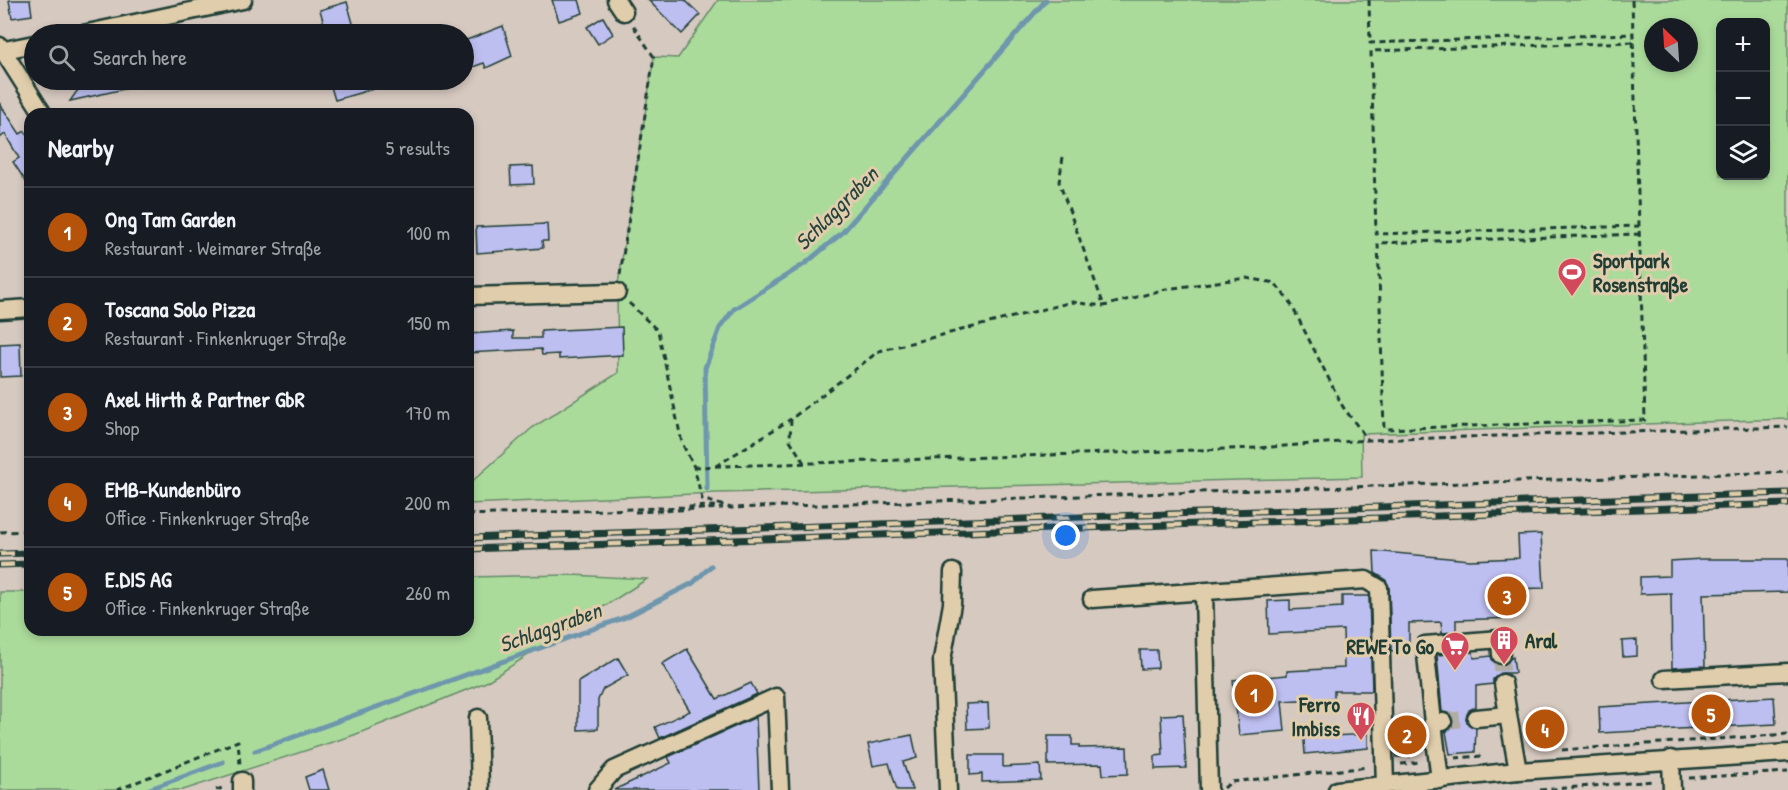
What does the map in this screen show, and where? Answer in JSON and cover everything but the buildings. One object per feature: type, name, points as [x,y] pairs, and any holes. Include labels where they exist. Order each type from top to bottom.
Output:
[{"type":"street","points":[[130,24],[243,0]]},
{"type":"street","points":[[24,46],[1,49],[24,85]]},
{"type":"street","points":[[27,90],[39,108]]},
{"type":"street","points":[[474,296],[617,292]]},
{"type":"street","points":[[0,310],[24,308]]},
{"type":"street","points":[[948,790],[942,660],[952,604],[953,572]]},
{"type":"street","points":[[1092,599],[1366,580],[1379,588],[1385,785]]},
{"type":"street","points":[[1204,591],[1209,790]]},
{"type":"street","points":[[1440,780],[1439,722],[1425,645],[1500,639],[1501,655]]},
{"type":"street","points":[[1664,679],[1788,672]]},
{"type":"street","points":[[1503,683],[1518,771]]},
{"type":"street","points":[[597,790],[614,770],[776,697],[780,790]]},
{"type":"street","points":[[1476,718],[1508,715]]},
{"type":"street","points":[[478,718],[480,790]]},
{"type":"street","points":[[1337,790],[1440,780],[1473,783],[1518,771],[1788,753]]},
{"type":"street","points":[[1671,759],[1672,790]]},
{"type":"path","points":[[1369,0],[1370,43],[1633,34]]},
{"type":"path","points":[[1632,0],[1645,420],[1384,429],[1378,243],[1639,234]]},
{"type":"path","points":[[620,6],[654,57],[617,292],[658,331],[682,443],[694,467],[702,499],[717,506]]},
{"type":"path","points":[[1633,42],[1371,51],[1375,177],[1377,234],[1639,226]]},
{"type":"path","points":[[1063,157],[1059,182],[1104,306]]},
{"type":"path","points":[[715,467],[791,419],[879,351],[1072,302],[1104,306],[1166,289],[1246,278],[1275,283],[1291,304],[1343,407],[1368,440]]},
{"type":"path","points":[[791,419],[790,440],[805,464]]},
{"type":"path","points":[[694,467],[1257,448],[1368,440],[1788,427]]},
{"type":"path","points":[[635,512],[1788,472]]},
{"type":"path","points":[[474,515],[731,507]]},
{"type":"path","points":[[0,532],[24,531]]},
{"type":"path","points":[[117,790],[238,741],[242,786],[216,790]]},
{"type":"green space","points":[[718,0],[1788,0],[1788,419],[1361,434],[1362,477],[716,493],[474,504],[474,480],[532,428],[618,373],[617,291],[654,57],[678,58]]},
{"type":"green space","points":[[572,575],[647,579],[486,682],[354,735],[183,790],[0,790],[0,592],[24,592],[24,636],[474,636],[474,577]]},
{"type":"waterway","name":"Schlaggraben","points":[[707,489],[705,368],[720,328],[734,309],[806,263],[843,232],[1046,0]]},
{"type":"waterway","name":"Schlaggraben","points":[[255,751],[626,617],[693,583],[711,566]]},
{"type":"waterway","name":"Schlaggraben","points":[[147,790],[223,762]]},
{"type":"tunnel","points":[[1501,655],[1503,683]]},
{"type":"tunnel","points":[[1444,721],[1476,718]]},
{"type":"railway","points":[[474,538],[1788,493]]},
{"type":"railway","points":[[474,549],[1788,504]]},
{"type":"railway","points":[[0,554],[24,553]]},
{"type":"railway","points":[[0,565],[24,564]]},
{"type":"place","name":"Sportpark Rosenstraße","points":[[1572,298]]},
{"type":"place","name":"Axel Hirth & Partner GbR","points":[[1507,596]]},
{"type":"place","name":"Aral","points":[[1504,666]]},
{"type":"place","name":"REWE To Go","points":[[1455,672]]},
{"type":"place","name":"Ong Tam Garden","points":[[1254,694]]},
{"type":"place","name":"E.DIS AG","points":[[1711,714]]},
{"type":"place","name":"EMB-Kundenbüro","points":[[1545,729]]},
{"type":"place","name":"Toscana Solo Pizza","points":[[1407,735]]},
{"type":"place","name":"Ferro Imbiss","points":[[1361,742]]}]
